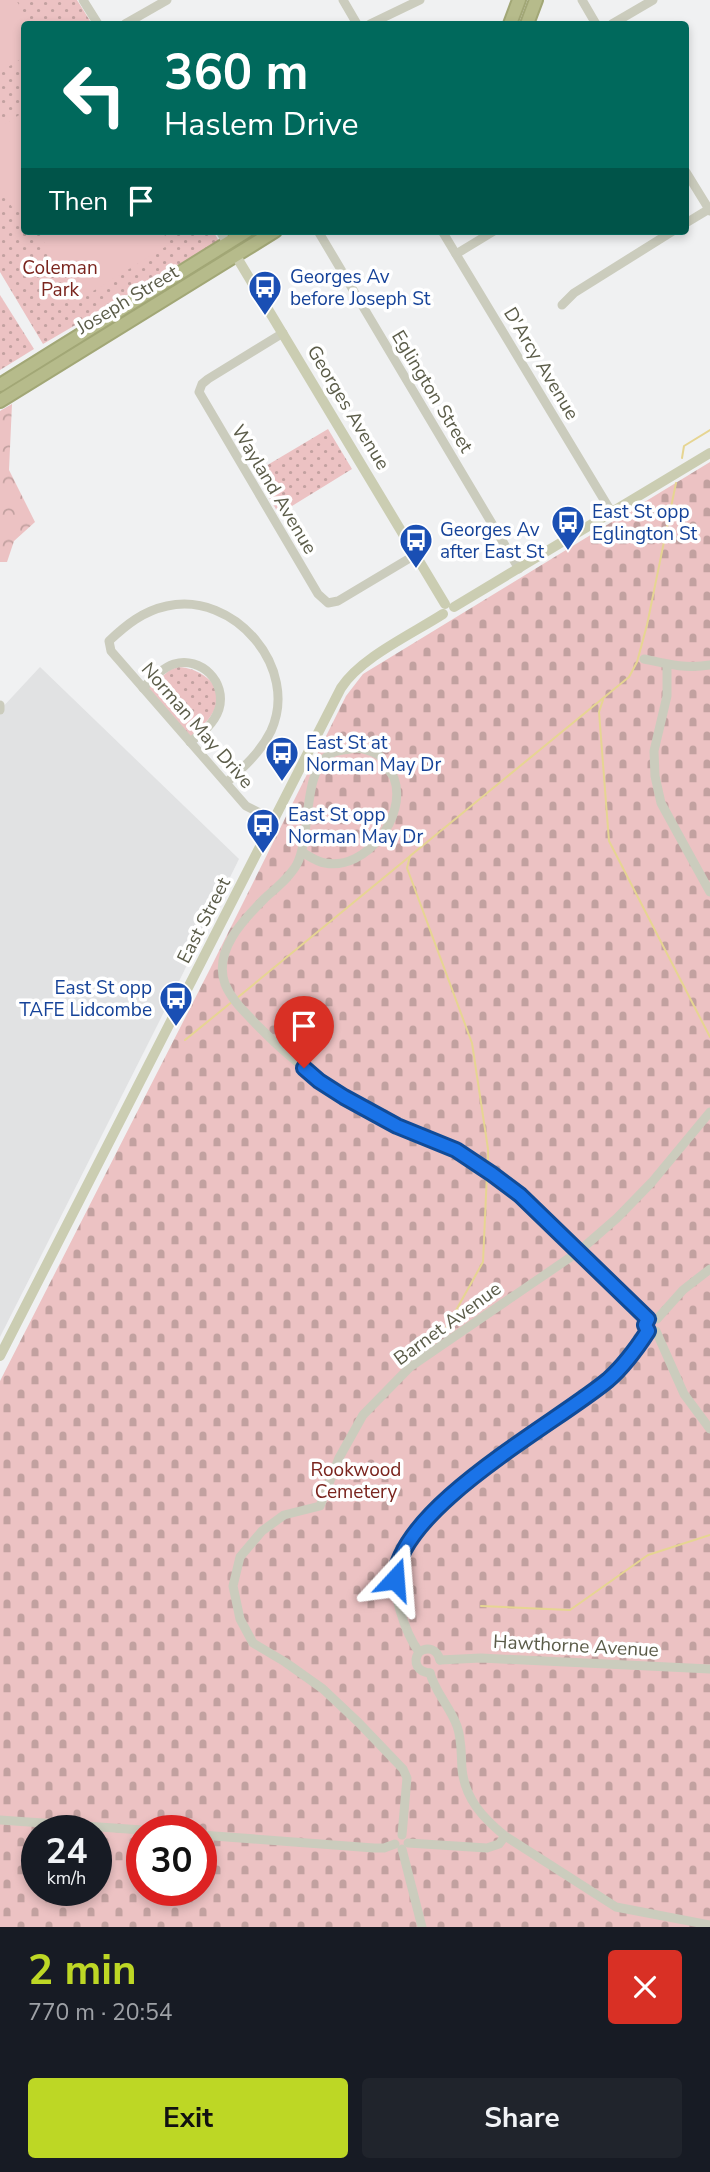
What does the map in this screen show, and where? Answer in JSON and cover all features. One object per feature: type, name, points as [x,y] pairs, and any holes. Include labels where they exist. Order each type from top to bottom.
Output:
[{"type":"highway","points":[[511,21],[519,0]]},
{"type":"highway","points":[[528,21],[536,0]]},
{"type":"highway","name":"Joseph Street","points":[[0,401],[269,235]]},
{"type":"highway","name":"Georges Avenue","points":[[224,237],[236,256]]},
{"type":"highway","name":"Joseph Street","points":[[0,385],[224,237]]},
{"type":"main road","name":"Georges Avenue","points":[[236,256],[447,608]]},
{"type":"main road","name":"East Street","points":[[0,1356],[350,674],[447,608],[519,569],[710,453]]},
{"type":"street","points":[[83,0],[96,21]]},
{"type":"street","points":[[130,21],[167,0]]},
{"type":"street","points":[[343,0],[355,21]]},
{"type":"street","points":[[386,21],[419,0]]},
{"type":"street","points":[[582,0],[594,21]]},
{"type":"street","points":[[614,21],[653,0]]},
{"type":"street","points":[[378,21],[398,13]]},
{"type":"street","points":[[689,177],[709,210],[689,221]]},
{"type":"street","name":"Eglington Street","points":[[320,235],[519,569]]},
{"type":"street","name":"D'Arcy Avenue","points":[[444,235],[612,513]]},
{"type":"street","points":[[456,254],[487,235]]},
{"type":"street","points":[[562,305],[574,293],[667,235]]},
{"type":"street","name":"Wayland Avenue","points":[[283,333],[208,379],[199,392],[311,583],[320,598],[333,603],[415,555]]},
{"type":"street","name":"Norman May Drive","points":[[226,783],[256,756],[271,730],[278,704],[276,678],[265,652],[247,629],[221,613],[199,605],[169,606],[141,615],[109,641],[111,651],[246,806],[274,820]]},
{"type":"street","points":[[644,659],[691,668],[710,665]]},
{"type":"street","points":[[143,688],[172,665],[185,663],[206,670],[215,679],[220,689],[219,709],[208,727],[190,742]]},
{"type":"street","points":[[667,665],[667,696],[654,751],[655,776],[661,803],[710,892]]},
{"type":"street","points":[[302,852],[326,863],[342,864],[362,856],[380,839],[396,802],[394,779],[379,755],[359,747],[333,752],[318,768],[308,800],[306,833],[297,864],[247,916],[232,937],[224,955],[222,971],[225,984],[240,1007],[272,1040],[319,1081],[397,1126],[456,1150],[520,1195],[578,1252],[660,1325],[610,1378],[471,1478],[408,1543],[396,1565],[395,1586],[407,1626],[419,1652]]},
{"type":"street","name":"Barnet Avenue","points":[[402,1843],[407,1778],[403,1769],[323,1689],[253,1643],[240,1619],[233,1586],[240,1557],[262,1531],[284,1515],[320,1506],[339,1458],[363,1415],[410,1367],[578,1252],[652,1182],[710,1112]]},
{"type":"street","points":[[652,1319],[682,1290],[710,1269]]},
{"type":"street","points":[[652,1331],[680,1388],[710,1429]]},
{"type":"street","points":[[428,1648],[438,1654],[438,1668],[430,1672],[421,1671],[416,1657],[419,1652],[428,1648]]},
{"type":"street","name":"Hawthorne Avenue","points":[[440,1660],[481,1658],[710,1669]]},
{"type":"street","points":[[430,1672],[458,1729],[468,1793],[479,1812],[505,1836],[616,1907],[710,1925]]},
{"type":"street","points":[[0,1820],[126,1829]]},
{"type":"street","points":[[217,1836],[380,1849],[402,1843],[487,1848],[494,1847],[505,1836]]},
{"type":"street","points":[[402,1843],[422,1927]]},
{"type":"shaded area","points":[[40,667],[239,859],[0,1337],[0,710]]},
{"type":"green space","name":"Coleman Park","points":[[0,0],[77,0],[90,21],[21,21],[21,235],[215,235],[219,241],[43,344],[0,272]]},
{"type":"green space","points":[[0,0],[16,0],[29,21],[21,21],[21,59],[0,72]]},
{"type":"green space","points":[[21,114],[21,201],[12,207],[0,188],[0,127]]},
{"type":"green space","points":[[164,235],[170,244],[80,299],[40,236]]},
{"type":"green space","points":[[0,295],[34,349],[0,370]]},
{"type":"green space","points":[[12,404],[9,470],[35,522],[14,541],[7,562],[0,562],[0,411]]},
{"type":"green space","points":[[328,429],[352,469],[279,514],[254,473]]},
{"type":"green space","name":"Rookwood Cemetery","points":[[710,462],[710,1927],[0,1927],[0,1381],[346,696],[363,674]]},
{"type":"green space","points":[[178,667],[193,670],[207,678],[213,684],[218,698],[214,711],[191,737],[148,688],[170,670]]},
{"type":"waterway","points":[[682,458],[684,446],[710,430]]},
{"type":"waterway","points":[[488,1164],[472,1043],[407,868],[410,856],[629,677],[637,662],[647,625],[676,483]]},
{"type":"waterway","points":[[603,700],[599,712],[609,841],[710,1037]]},
{"type":"waterway","points":[[237,998],[409,857]]},
{"type":"waterway","points":[[185,1040],[233,1001]]},
{"type":"waterway","points":[[440,1339],[483,1262],[487,1173]]},
{"type":"waterway","points":[[481,1606],[570,1610],[648,1555],[710,1535]]},
{"type":"place","name":"Georges Av before Joseph St","points":[[265,317]]},
{"type":"place","name":"East St opp Eglington St","points":[[568,552]]},
{"type":"place","name":"Georges Av after East St","points":[[416,570]]},
{"type":"place","name":"East St at Norman May Dr","points":[[282,783]]},
{"type":"place","name":"East St opp Norman May Dr","points":[[263,855]]},
{"type":"place","name":"East St opp TAFE Lidcombe","points":[[176,1028]]},
{"type":"route","points":[[304,1068],[344,1097],[397,1126],[456,1150],[492,1174],[520,1195],[648,1319],[645,1325],[648,1331],[610,1378],[471,1478],[446,1501],[402,1552],[396,1565],[395,1579]]}]
